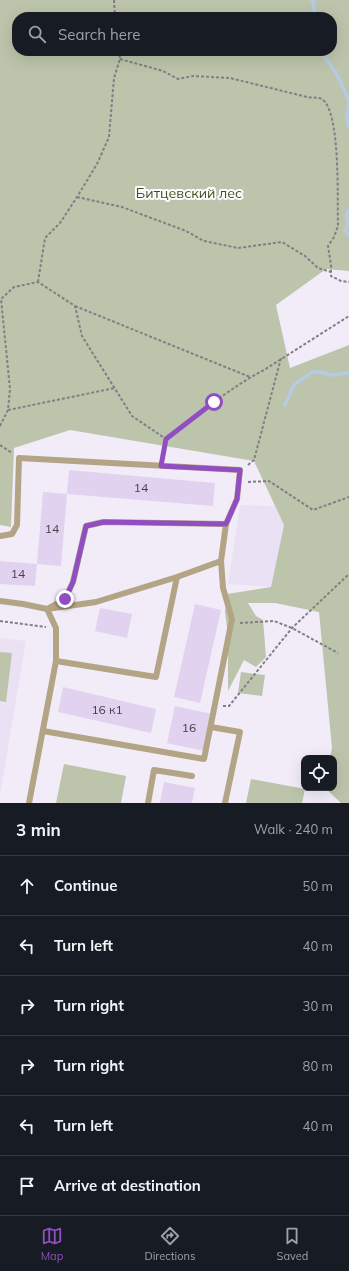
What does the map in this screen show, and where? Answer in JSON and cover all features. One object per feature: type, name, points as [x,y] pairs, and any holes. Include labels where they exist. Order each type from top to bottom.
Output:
[{"type":"lane","points":[[0,536],[12,534],[17,525],[19,458],[240,470],[237,499],[226,524],[221,561],[223,588],[232,619],[204,759],[43,731]]},
{"type":"lane","points":[[47,610],[65,599],[73,582],[86,526],[104,522],[226,524]]},
{"type":"lane","points":[[0,601],[23,604],[47,610],[96,602],[177,577],[221,561]]},
{"type":"lane","points":[[56,661],[156,677],[177,577]]},
{"type":"lane","points":[[29,803],[56,661],[56,628],[47,610]]},
{"type":"lane","points":[[211,727],[240,732],[225,803]]},
{"type":"lane","points":[[148,803],[154,770],[192,776]]},
{"type":"path","points":[[114,0],[115,12]]},
{"type":"path","points":[[38,282],[45,238],[60,223],[77,197],[97,164],[109,137],[114,78],[120,56]]},
{"type":"path","points":[[120,59],[164,71],[178,79],[193,76],[230,78],[323,100],[329,108],[336,143],[338,226],[334,238],[328,246],[331,272],[330,276],[341,281],[349,282]]},
{"type":"path","points":[[77,197],[122,207],[186,231],[204,241],[238,248],[282,242],[305,256],[318,268],[331,272]]},
{"type":"path","points":[[0,426],[8,410],[10,389],[1,300],[14,287],[38,282],[75,306],[250,377]]},
{"type":"path","points":[[75,306],[82,336],[132,416],[166,439]]},
{"type":"path","points":[[161,466],[166,439],[214,402],[250,377],[264,370],[349,316]]},
{"type":"path","points":[[240,470],[254,460],[281,358]]},
{"type":"path","points":[[8,410],[115,388]]},
{"type":"path","points":[[0,445],[19,458]]},
{"type":"path","points":[[239,482],[269,481],[313,510],[349,497]]},
{"type":"path","points":[[215,705],[229,706],[292,628],[349,574]]},
{"type":"path","points":[[0,621],[56,628]]},
{"type":"path","points":[[231,623],[274,621],[292,628],[338,653]]},
{"type":"shaded area","points":[[240,505],[275,506],[284,525],[271,587],[228,584]]},
{"type":"shaded area","points":[[0,638],[26,641],[0,795]]},
{"type":"green space","name":"Битцевский лес","points":[[0,0],[349,0],[349,271],[326,269],[276,305],[290,368],[349,345],[349,803],[341,803],[328,791],[337,791],[337,755],[331,755],[332,748],[319,612],[275,603],[248,603],[256,616],[263,620],[266,657],[256,667],[244,660],[228,691],[228,635],[225,612],[227,594],[271,587],[284,525],[254,461],[70,430],[14,448],[11,527],[0,525]]},
{"type":"green space","points":[[0,652],[12,653],[6,702],[0,701]]},
{"type":"green space","points":[[241,672],[265,675],[262,696],[238,693]]},
{"type":"green space","points":[[64,764],[126,776],[121,803],[56,803]]},
{"type":"green space","points":[[251,779],[301,788],[301,791],[305,791],[302,803],[246,803]]},
{"type":"building","points":[[69,470],[215,483],[213,506],[67,494]]},
{"type":"building","points":[[43,492],[67,494],[61,566],[37,564]]},
{"type":"building","points":[[0,561],[37,564],[35,586],[0,584]]},
{"type":"building","points":[[195,604],[221,610],[200,703],[174,697]]},
{"type":"building","points":[[100,608],[132,614],[127,638],[95,631]]},
{"type":"building","points":[[63,687],[156,709],[151,733],[58,712]]},
{"type":"building","points":[[175,706],[212,714],[204,751],[167,743]]},
{"type":"building","points":[[164,782],[195,788],[192,803],[160,803]]},
{"type":"waterway","points":[[311,0],[313,1],[314,12]]},
{"type":"waterway","points":[[324,56],[339,78],[349,102]]},
{"type":"waterway","points":[[349,103],[347,119],[349,126]]},
{"type":"waterway","points":[[349,210],[346,217],[349,224],[345,230],[349,235]]},
{"type":"waterway","points":[[285,405],[294,385],[312,372],[321,372],[330,375],[349,373]]},
{"type":"route","points":[[65,599],[73,582],[86,526],[104,522],[226,524],[237,499],[240,470],[161,466],[166,439],[214,402]]}]
